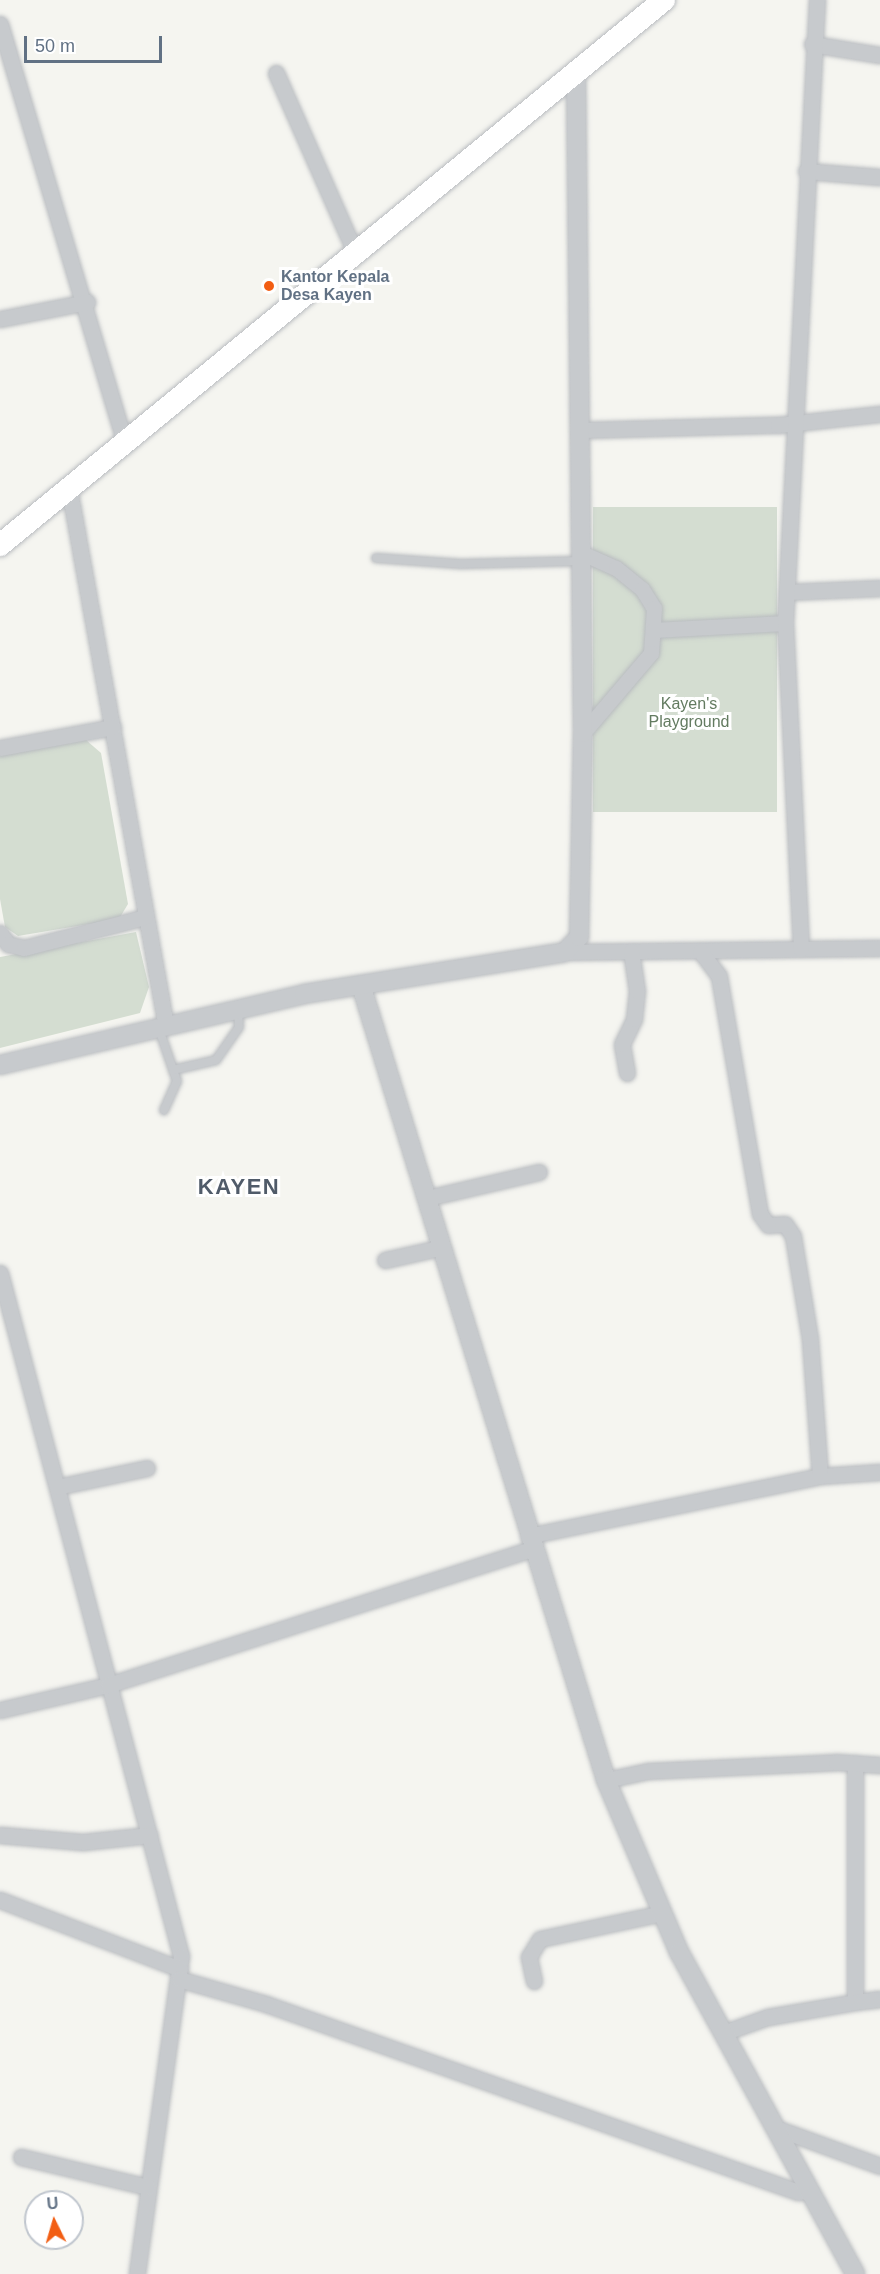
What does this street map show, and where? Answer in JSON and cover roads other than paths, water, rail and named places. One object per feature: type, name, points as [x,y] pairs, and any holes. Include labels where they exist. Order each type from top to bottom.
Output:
[{"type":"main road","points":[[0,545],[69,488],[126,446],[664,0]]},
{"type":"street","points":[[801,949],[785,623],[792,424],[812,44],[817,0]]},
{"type":"street","points":[[0,24],[87,302],[126,446]]},
{"type":"street","points":[[812,44],[880,55]]},
{"type":"street","points":[[565,952],[583,923],[582,430],[576,72]]},
{"type":"street","points":[[276,73],[356,254]]},
{"type":"street","points":[[806,171],[880,177]]},
{"type":"street","points":[[0,319],[87,302]]},
{"type":"street","points":[[582,430],[792,424],[880,414]]},
{"type":"street","points":[[69,488],[113,727],[162,1027]]},
{"type":"street","points":[[582,557],[616,568],[642,589],[654,608],[651,653],[583,733]]},
{"type":"street","points":[[787,592],[880,588]]},
{"type":"street","points":[[653,630],[785,623]]},
{"type":"street","points":[[0,748],[113,727]]},
{"type":"street","points":[[3,941],[45,945],[145,917]]},
{"type":"street","points":[[0,1065],[238,1009],[361,985],[565,952],[880,948]]},
{"type":"street","points":[[627,1073],[622,1044],[634,1019],[637,991],[631,951]]},
{"type":"street","points":[[700,951],[719,976],[760,1214],[768,1226],[785,1224],[793,1236],[810,1339],[820,1476]]},
{"type":"street","points":[[361,985],[530,1543],[606,1780],[662,1913],[783,2146],[810,2190],[855,2274]]},
{"type":"street","points":[[427,1198],[539,1172]]},
{"type":"street","points":[[385,1260],[442,1247]]},
{"type":"street","points":[[0,1274],[176,1938],[180,1968],[137,2274]]},
{"type":"street","points":[[57,1487],[147,1468]]},
{"type":"street","points":[[0,1710],[108,1685],[530,1543],[820,1476],[880,1472]]},
{"type":"street","points":[[606,1780],[648,1771],[855,1763],[880,1765]]},
{"type":"street","points":[[855,1763],[855,2002]]},
{"type":"street","points":[[0,1835],[83,1842],[150,1835]]},
{"type":"street","points":[[0,1900],[180,1968],[266,2004],[798,2192],[810,2190]]},
{"type":"street","points":[[534,1981],[529,1957],[540,1939],[662,1913]]},
{"type":"street","points":[[723,2033],[768,2017],[880,1999]]},
{"type":"street","points":[[773,2127],[880,2166]]},
{"type":"street","points":[[21,2157],[148,2187]]},
{"type":"lane","points":[[376,558],[461,564],[582,557]]},
{"type":"lane","points":[[173,1070],[216,1060],[239,1027],[238,1009]]},
{"type":"lane","points":[[162,1027],[173,1070],[174,1092],[164,1110]]},
{"type":"place","name":"Kantor Kepala Desa Kayen","points":[[269,286]]},
{"type":"district","name":"KAYEN","points":[[239,1187]]},
{"type":"park label","name":"Kayen's Playground","points":[[689,713]]}]
